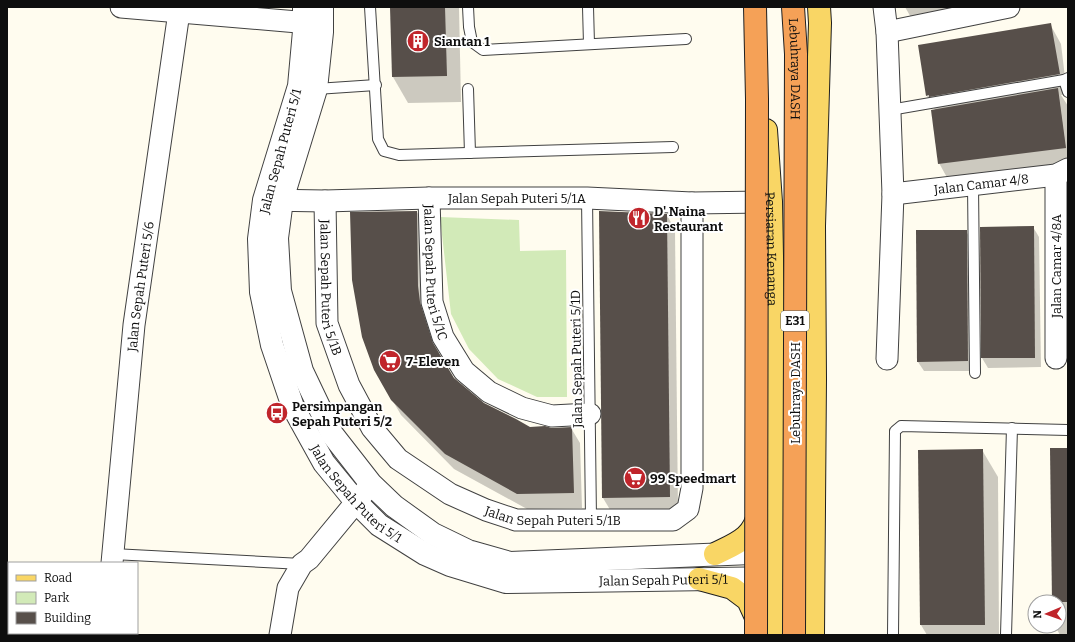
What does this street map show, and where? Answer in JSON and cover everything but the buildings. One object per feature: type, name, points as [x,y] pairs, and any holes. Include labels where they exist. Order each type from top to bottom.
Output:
[{"type":"highway","points":[[756,7],[756,635]]},
{"type":"highway","name":"Lebuhraya DASH","points":[[793,7],[796,54],[794,635]]},
{"type":"main road","name":"Persiaran Kenanga","points":[[756,7],[771,202],[775,416],[781,557],[795,581],[799,635]]},
{"type":"main road","points":[[813,635],[815,380],[814,226],[820,23],[819,7]]},
{"type":"main road","points":[[773,635],[774,578],[781,557],[800,535],[802,307],[814,226]]},
{"type":"main road","points":[[715,554],[745,538],[752,532],[758,514],[775,416]]},
{"type":"main road","points":[[699,579],[732,588],[748,600],[759,621],[761,635]]},
{"type":"street","points":[[121,7],[147,8],[179,12],[313,15],[322,32],[316,89],[273,200],[280,291],[302,371],[332,434],[371,484],[394,506],[433,534],[468,551],[510,563],[715,554],[781,557]]},
{"type":"street","points":[[884,7],[887,32],[893,194],[887,358]]},
{"type":"street","points":[[887,32],[1009,7]]},
{"type":"street","name":"Jalan Sepah Puteri 5/6","points":[[112,558],[134,325],[179,12]]},
{"type":"street","name":"Jalan Sepah Puteri 5/1","points":[[313,15],[299,86],[273,200],[259,239],[262,292],[272,345],[293,407],[324,463],[356,502],[379,525],[425,554],[450,565],[506,582],[774,578]]},
{"type":"street","name":"Jalan Camar 4/8","points":[[893,194],[973,185],[1062,172]]},
{"type":"street","name":"Jalan Camar 4/8A","points":[[1056,358],[1062,172]]},
{"type":"street","name":"Jalan Sepah Puteri 5/1A","points":[[273,200],[325,201],[429,198],[587,198],[692,203],[771,202]]},
{"type":"street","name":"Jalan Sepah Puteri 5/1C","points":[[429,198],[432,302],[443,337],[464,370],[489,392],[522,408],[552,416],[590,414]]},
{"type":"street","name":"Jalan Sepah Puteri 5/1B","points":[[325,201],[327,323],[349,385],[372,428],[398,459],[450,494],[486,510],[516,520],[673,520],[688,509],[692,488],[692,203]]},
{"type":"street","points":[[280,635],[288,588],[302,564],[371,484]]},
{"type":"lane","points":[[370,7],[376,85],[378,139],[384,151],[400,155],[673,147]]},
{"type":"lane","points":[[468,7],[469,27],[472,42],[483,50],[686,39]]},
{"type":"lane","points":[[588,7],[589,44]]},
{"type":"lane","points":[[890,110],[1066,79],[1068,92]]},
{"type":"lane","points":[[316,89],[376,85]]},
{"type":"lane","points":[[468,89],[470,153]]},
{"type":"lane","points":[[973,185],[976,373]]},
{"type":"lane","name":"Jalan Sepah Puteri 5/1D","points":[[587,198],[591,520]]},
{"type":"lane","points":[[893,635],[895,431],[901,426],[1068,430]]},
{"type":"lane","points":[[1006,635],[1012,428]]},
{"type":"lane","points":[[112,558],[302,564]]},
{"type":"green space","points":[[440,217],[519,220],[520,251],[566,250],[567,397],[537,397],[498,379],[469,349],[451,314]]},
{"type":"place","name":"Siantan 1","points":[[418,41]]},
{"type":"place","name":"D' Naina Restaurant","points":[[639,218]]},
{"type":"place","name":"7-Eleven","points":[[390,361]]},
{"type":"place","name":"Persimpangan Sepah Puteri 5/2","points":[[277,413]]},
{"type":"place","name":"99 Speedmart","points":[[635,478]]}]
